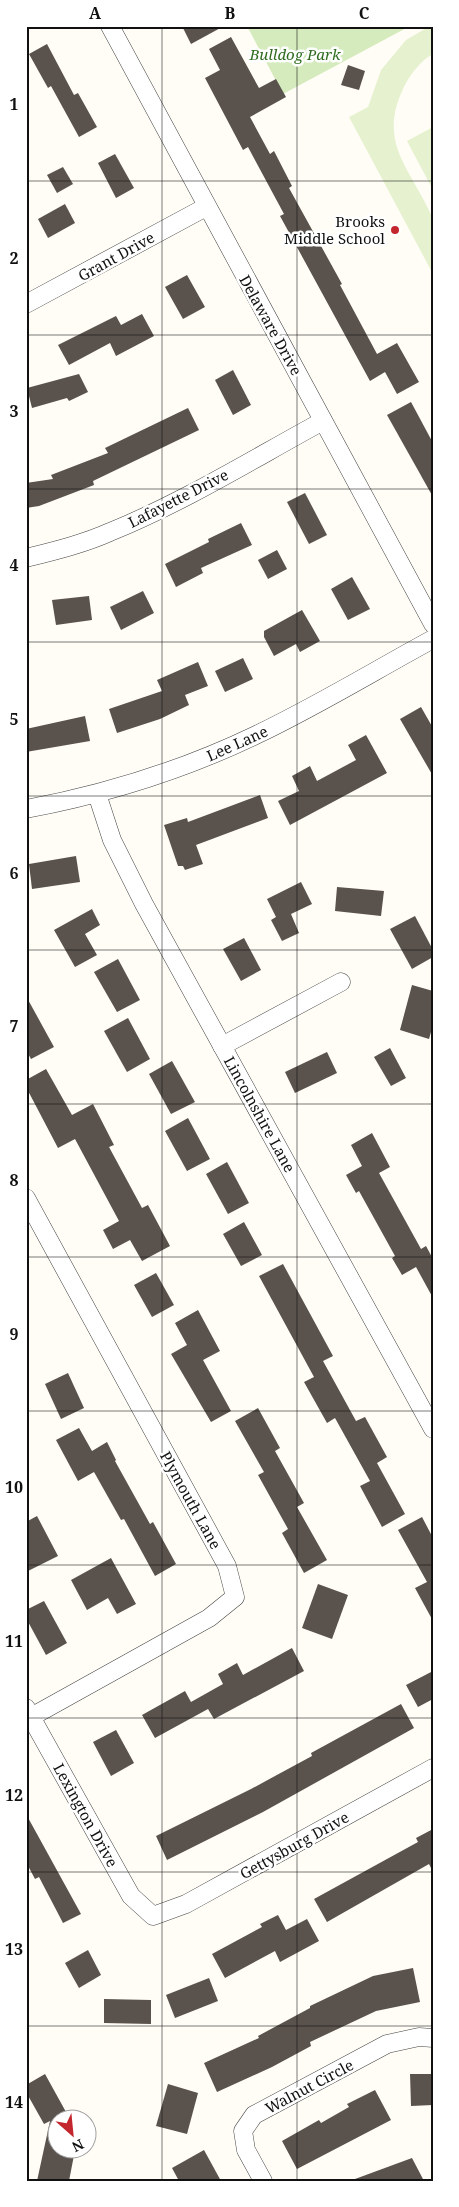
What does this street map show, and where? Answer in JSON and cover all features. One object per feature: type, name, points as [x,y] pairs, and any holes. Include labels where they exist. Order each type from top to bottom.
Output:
[{"type":"street","name":"Delaware Drive","points":[[110,26],[206,207],[433,624]]},
{"type":"street","name":"Grant Drive","points":[[26,304],[206,207]]},
{"type":"street","name":"Lafayette Drive","points":[[26,558],[99,536],[143,518],[323,421]]},
{"type":"street","name":"Lee Lane","points":[[26,809],[97,794],[181,767],[255,736],[433,639]]},
{"type":"street","name":"Lincolnshire Lane","points":[[97,794],[112,840],[126,869],[433,1429]]},
{"type":"street","points":[[222,1046],[341,982]]},
{"type":"street","name":"Plymouth Lane","points":[[26,1198],[227,1566],[235,1597],[209,1618],[29,1712]]},
{"type":"street","name":"Lexington Drive","points":[[29,1712],[131,1896],[153,1916]]},
{"type":"street","name":"Gettysburg Drive","points":[[153,1916],[186,1904],[433,1768]]},
{"type":"street","name":"Walnut Circle","points":[[263,2181],[246,2150],[243,2131],[254,2115],[387,2044],[419,2037],[433,2038]]},
{"type":"green space","name":"Bulldog Park","points":[[247,26],[410,26],[283,94]]},
{"type":"green space","points":[[433,26],[433,54],[419,65],[405,84],[396,108],[394,126],[395,141],[400,156],[432,217],[434,236],[433,274],[349,117],[368,107],[381,70],[406,40]]},
{"type":"green space","points":[[433,127],[433,190],[407,141]]},
{"type":"building","points":[[182,26],[224,26],[191,44]]},
{"type":"building","points":[[231,37],[259,88],[276,79],[286,97],[250,117],[270,154],[274,151],[292,186],[289,188],[342,284],[340,285],[377,354],[397,343],[419,382],[397,394],[385,372],[370,381],[280,216],[284,214],[248,147],[243,150],[205,78],[220,70],[209,49]]},
{"type":"building","points":[[47,44],[74,95],[78,93],[97,127],[79,137],[51,86],[48,88],[29,54]]},
{"type":"building","points":[[348,65],[365,71],[359,90],[341,85]]},
{"type":"building","points":[[115,154],[134,188],[116,198],[98,163]]},
{"type":"building","points":[[63,167],[73,184],[57,193],[47,175]]},
{"type":"building","points":[[65,204],[75,223],[48,238],[38,219]]},
{"type":"building","points":[[187,275],[205,307],[183,319],[165,287]]},
{"type":"building","points":[[142,314],[154,336],[116,356],[110,343],[69,365],[58,345],[116,316],[121,325]]},
{"type":"building","points":[[233,370],[251,405],[233,415],[215,380]]},
{"type":"building","points":[[79,374],[88,392],[69,401],[67,398],[32,408],[27,388]]},
{"type":"building","points":[[411,402],[433,443],[433,497],[387,415]]},
{"type":"building","points":[[188,408],[199,430],[93,481],[94,485],[39,506],[26,508],[26,483],[53,479],[51,475],[108,453],[105,448]]},
{"type":"building","points":[[305,493],[327,535],[309,544],[287,502]]},
{"type":"building","points":[[241,523],[252,545],[201,568],[203,573],[176,587],[165,564],[209,542],[208,539]]},
{"type":"building","points":[[277,550],[287,569],[268,579],[258,560]]},
{"type":"building","points":[[352,577],[370,609],[348,620],[331,589]]},
{"type":"building","points":[[143,591],[154,613],[121,630],[110,607]]},
{"type":"building","points":[[89,596],[92,620],[56,625],[52,600]]},
{"type":"building","points":[[302,610],[320,641],[300,652],[296,644],[274,656],[264,637],[264,631]]},
{"type":"building","points":[[243,658],[253,679],[225,692],[215,671]]},
{"type":"building","points":[[198,662],[208,686],[185,695],[189,705],[160,719],[117,733],[109,709],[162,691],[157,680]]},
{"type":"building","points":[[421,707],[433,728],[433,776],[400,719]]},
{"type":"building","points":[[85,716],[90,741],[26,752],[26,729]]},
{"type":"building","points":[[366,735],[387,773],[290,825],[278,801],[299,791],[292,776],[310,766],[317,781],[356,760],[348,745]]},
{"type":"building","points":[[260,795],[268,818],[196,845],[203,864],[185,870],[183,866],[178,866],[164,825],[187,818],[188,822]]},
{"type":"building","points":[[76,856],[80,882],[32,889],[29,864]]},
{"type":"building","points":[[301,882],[312,904],[291,914],[299,933],[282,941],[271,920],[276,917],[267,899]]},
{"type":"building","points":[[337,887],[384,891],[381,916],[335,911]]},
{"type":"building","points":[[92,909],[100,925],[85,934],[97,955],[75,967],[54,930]]},
{"type":"building","points":[[415,916],[433,950],[433,957],[412,969],[390,929]]},
{"type":"building","points":[[244,938],[261,970],[241,981],[223,949]]},
{"type":"building","points":[[118,959],[140,1000],[117,1012],[94,972]]},
{"type":"building","points":[[412,985],[433,991],[433,1025],[429,1039],[400,1030]]},
{"type":"building","points":[[26,996],[54,1047],[31,1059],[26,1050]]},
{"type":"building","points":[[128,1018],[150,1059],[127,1072],[104,1031]]},
{"type":"building","points":[[390,1048],[406,1078],[391,1086],[374,1057]]},
{"type":"building","points":[[327,1052],[337,1073],[295,1093],[285,1072]]},
{"type":"building","points":[[172,1061],[195,1102],[171,1114],[149,1074]]},
{"type":"building","points":[[46,1069],[72,1115],[93,1104],[114,1145],[109,1147],[142,1208],[148,1205],[170,1246],[142,1261],[130,1240],[113,1249],[103,1230],[119,1221],[75,1139],[58,1148],[26,1087],[26,1080]]},
{"type":"building","points":[[188,1118],[210,1159],[187,1171],[165,1131]]},
{"type":"building","points":[[372,1133],[390,1167],[379,1173],[421,1249],[426,1246],[433,1259],[433,1298],[416,1267],[402,1275],[392,1258],[395,1256],[359,1191],[356,1193],[346,1175],[362,1166],[351,1145]]},
{"type":"building","points":[[227,1162],[249,1203],[228,1214],[206,1174]]},
{"type":"building","points":[[244,1222],[262,1255],[241,1266],[223,1234]]},
{"type":"building","points":[[283,1264],[333,1356],[323,1361],[356,1421],[365,1417],[387,1457],[377,1463],[405,1514],[382,1527],[360,1486],[370,1481],[335,1418],[327,1423],[304,1382],[314,1377],[259,1276]]},
{"type":"building","points":[[156,1273],[174,1305],[152,1317],[134,1285]]},
{"type":"building","points":[[198,1310],[220,1351],[203,1360],[231,1411],[211,1422],[171,1354],[187,1345],[175,1323]]},
{"type":"building","points":[[68,1373],[84,1408],[61,1419],[45,1384]]},
{"type":"building","points":[[258,1408],[280,1448],[275,1451],[304,1503],[297,1507],[327,1560],[304,1573],[282,1533],[288,1529],[258,1475],[264,1472],[235,1421]]},
{"type":"building","points":[[79,1428],[92,1451],[107,1442],[115,1461],[150,1524],[153,1522],[176,1564],[155,1576],[124,1519],[121,1520],[94,1472],[78,1481],[56,1440]]},
{"type":"building","points":[[37,1516],[58,1556],[26,1572],[26,1522]]},
{"type":"building","points":[[422,1517],[433,1538],[433,1621],[415,1588],[427,1582],[398,1530]]},
{"type":"building","points":[[111,1558],[136,1604],[117,1614],[108,1598],[87,1610],[71,1580]]},
{"type":"building","points":[[318,1584],[348,1595],[332,1639],[302,1628]]},
{"type":"building","points":[[44,1601],[67,1643],[46,1655],[26,1618],[26,1610]]},
{"type":"building","points":[[292,1648],[304,1671],[214,1719],[208,1709],[155,1738],[142,1715],[185,1691],[191,1702],[223,1684],[218,1674],[237,1663],[243,1675]]},
{"type":"building","points":[[433,1671],[433,1699],[418,1707],[406,1685]]},
{"type":"building","points":[[401,1704],[414,1728],[263,1812],[167,1860],[156,1836],[251,1789],[312,1756],[311,1753]]},
{"type":"building","points":[[116,1730],[134,1763],[111,1776],[93,1742]]},
{"type":"building","points":[[26,1814],[81,1914],[63,1923],[39,1877],[35,1879],[26,1862]]},
{"type":"building","points":[[433,1829],[433,1872],[429,1864],[327,1922],[314,1899],[418,1842],[416,1838]]},
{"type":"building","points":[[278,1915],[286,1930],[307,1919],[319,1941],[280,1962],[275,1951],[225,1978],[212,1954],[262,1927],[260,1924]]},
{"type":"building","points":[[88,1950],[101,1975],[79,1988],[65,1963]]},
{"type":"building","points":[[413,1968],[420,2002],[376,2011],[310,2042],[311,2046],[272,2067],[217,2092],[204,2063],[259,2038],[258,2036],[310,2008],[310,2006],[373,1976]]},
{"type":"building","points":[[209,1978],[218,2001],[175,2018],[166,1995]]},
{"type":"building","points":[[104,1999],[151,2000],[151,2024],[104,2023]]},
{"type":"building","points":[[45,2074],[65,2110],[48,2110],[48,2122],[44,2124],[26,2092],[26,2085]]},
{"type":"building","points":[[410,2074],[433,2074],[433,2105],[411,2106]]},
{"type":"building","points":[[168,2084],[198,2093],[187,2134],[156,2126]]},
{"type":"building","points":[[375,2090],[391,2120],[297,2169],[282,2141],[319,2120],[321,2123],[349,2107],[347,2104]]},
{"type":"building","points":[[48,2130],[48,2160],[73,2160],[69,2181],[37,2181]]},
{"type":"building","points":[[204,2150],[221,2181],[179,2181],[172,2168]]},
{"type":"building","points":[[412,2158],[424,2181],[355,2181],[355,2179]]},
{"type":"place","name":"Brooks Middle School","points":[[395,230]]}]
